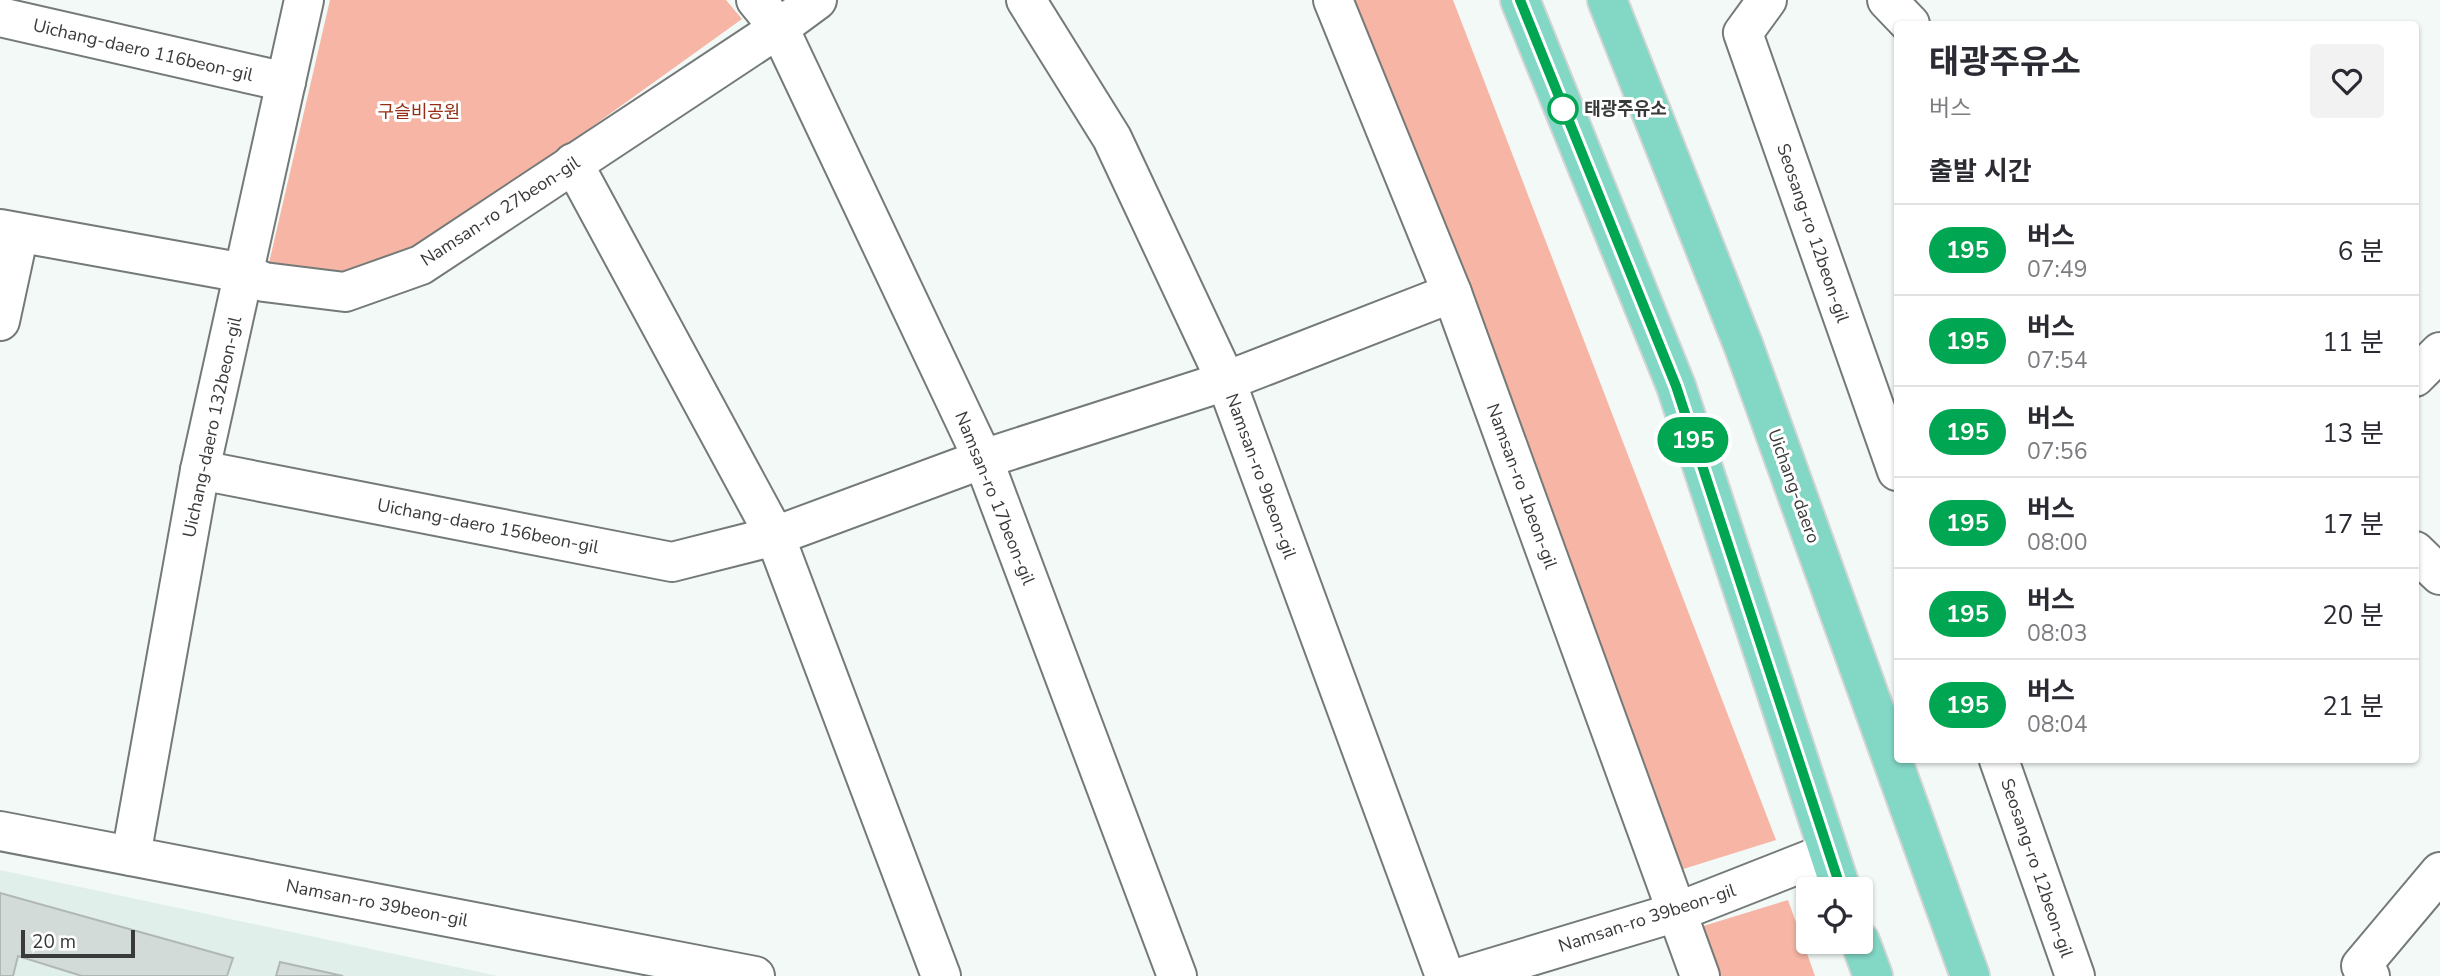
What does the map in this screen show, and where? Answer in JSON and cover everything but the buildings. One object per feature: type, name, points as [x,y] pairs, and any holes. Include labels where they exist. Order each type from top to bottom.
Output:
[{"type":"main road","points":[[1520,0],[1676,386],[1836,877]]},
{"type":"main road","name":"Uichang-daero","points":[[1607,0],[1744,347],[1970,976]]},
{"type":"main road","points":[[1865,954],[1873,976]]},
{"type":"street","name":"Uichang-daero 132beon-gil","points":[[131,856],[200,470],[304,0]]},
{"type":"street","name":"Namsan-ro 27beon-gil","points":[[0,321],[10,231],[244,273],[264,282],[345,292],[421,265],[573,163],[767,14],[817,0]]},
{"type":"street","name":"Namsan-ro 9beon-gil","points":[[1026,0],[1112,138],[1226,381],[1445,976]]},
{"type":"street","name":"Namsan-ro 1beon-gil","points":[[1332,0],[1452,293],[1700,976]]},
{"type":"street","name":"Seosang-ro 12beon-gil","points":[[1767,0],[1742,33],[1894,463]]},
{"type":"street","points":[[1887,0],[1907,21]]},
{"type":"street","name":"Namsan-ro 17beon-gil","points":[[767,14],[984,459],[1177,976]]},
{"type":"street","name":"Uichang-daero 116beon-gil","points":[[0,17],[286,82]]},
{"type":"street","points":[[573,163],[775,536],[941,976]]},
{"type":"street","name":"Uichang-daero 156beon-gil","points":[[200,470],[672,562],[775,536],[984,459],[1226,381],[1452,293]]},
{"type":"street","points":[[2419,373],[2440,352]]},
{"type":"street","points":[[2419,555],[2440,575]]},
{"type":"street","name":"Seosang-ro 12beon-gil","points":[[1999,763],[2075,976]]},
{"type":"street","name":"Namsan-ro 39beon-gil","points":[[0,831],[755,976]]},
{"type":"street","name":"Namsan-ro 39beon-gil","points":[[1465,976],[1677,912],[1827,853]]},
{"type":"street","points":[[2370,976],[2361,966],[2440,872]]},
{"type":"shaded area","points":[[0,870],[498,976],[0,976]]},
{"type":"green space","name":"구슬비공원","points":[[330,0],[726,0],[742,19],[426,246],[350,273],[269,263]]},
{"type":"green space","points":[[1351,0],[1453,0],[1776,840],[1677,871]]},
{"type":"green space","points":[[1788,900],[1796,923],[1796,954],[1807,954],[1815,976],[1718,976],[1700,927]]},
{"type":"bus line","name":"195","points":[[1520,0],[1676,386],[1836,877]]},
{"type":"place","name":"태광주유소","points":[[1563,109]]}]
